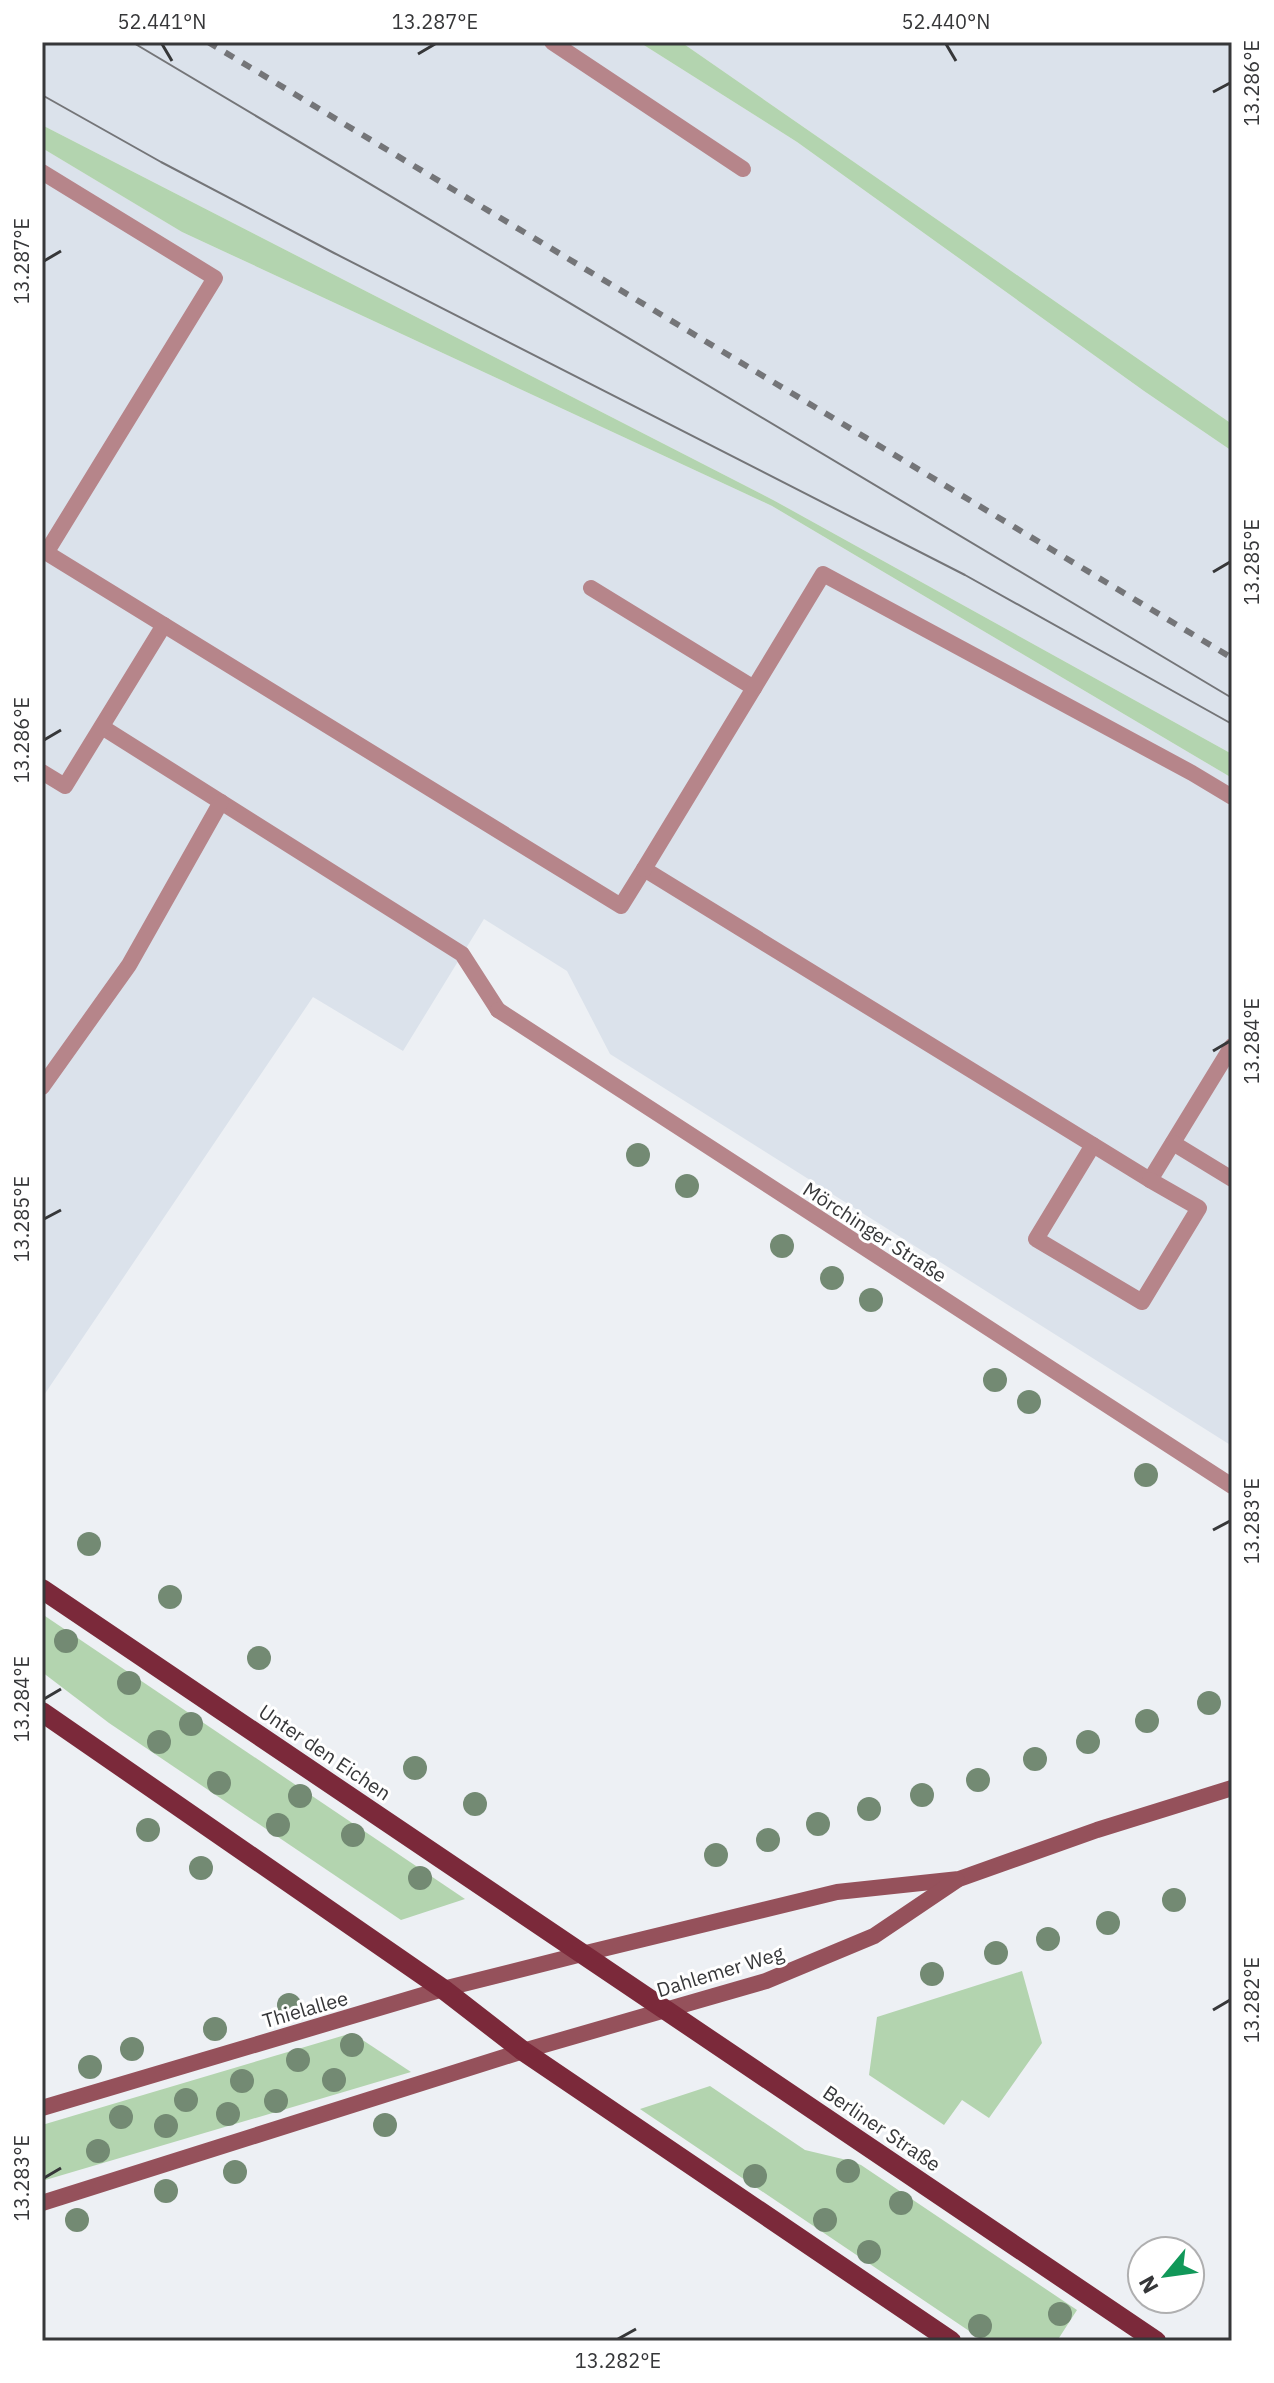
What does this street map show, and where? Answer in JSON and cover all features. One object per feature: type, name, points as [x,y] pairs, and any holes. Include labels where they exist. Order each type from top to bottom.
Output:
[{"type":"main road","name":"Unter den Eichen","points":[[42,1589],[582,1954]]},
{"type":"main road","points":[[42,1712],[443,1989],[523,2051],[951,2341]]},
{"type":"main road","name":"Dahlemer Weg","points":[[582,1954],[837,1892],[959,1879],[1097,1830],[1232,1788]]},
{"type":"main road","name":"Dahlemer Weg","points":[[523,2051],[766,1981],[874,1936],[959,1879]]},
{"type":"main road","name":"Thielallee","points":[[42,2108],[443,1989],[582,1954]]},
{"type":"main road","name":"Berliner Straße","points":[[582,1954],[1150,2339]]},
{"type":"main road","points":[[42,2203],[523,2051]]},
{"type":"street","points":[[552,42],[743,169]]},
{"type":"street","points":[[42,172],[215,278],[44,552],[621,906],[823,574],[1232,797]]},
{"type":"street","points":[[591,588],[754,688]]},
{"type":"street","points":[[42,772],[65,786],[164,625]]},
{"type":"street","points":[[42,1087],[129,965],[221,802],[102,727]]},
{"type":"street","name":"Mörchinger Straße","points":[[221,802],[462,954],[498,1010],[1232,1486]]},
{"type":"street","points":[[644,869],[1199,1208],[1142,1302],[1036,1239],[1093,1145]]},
{"type":"street","points":[[1150,1180],[1232,1046]]},
{"type":"street","points":[[1173,1143],[1232,1179]]},
{"type":"shaded area","points":[[42,42],[639,42],[797,142],[1232,451],[1232,754],[775,501],[42,125]]},
{"type":"shaded area","points":[[681,42],[1232,42],[1232,424]]},
{"type":"shaded area","points":[[42,148],[182,232],[772,506],[1232,778],[1232,1446],[610,1054],[567,971],[484,919],[403,1051],[313,997],[42,1398]]},
{"type":"green space","points":[[639,42],[681,42],[1232,424],[1232,451],[797,142]]},
{"type":"green space","points":[[42,125],[775,501],[1232,754],[1232,778],[772,506],[182,232],[42,148]]},
{"type":"green space","points":[[42,1614],[465,1899],[401,1920],[109,1723],[42,1672]]},
{"type":"green space","points":[[1022,1971],[1042,2043],[989,2118],[962,2100],[944,2125],[869,2075],[877,2017]]},
{"type":"green space","points":[[352,2033],[411,2072],[42,2181],[42,2125]]},
{"type":"green space","points":[[710,2086],[805,2150],[861,2165],[1077,2310],[1057,2341],[984,2341],[640,2109]]},
{"type":"tram line","points":[[132,42],[1232,698]]},
{"type":"tram line","points":[[42,95],[334,253],[965,575],[1232,724]]},
{"type":"railway","points":[[208,42],[1232,658]]}]
